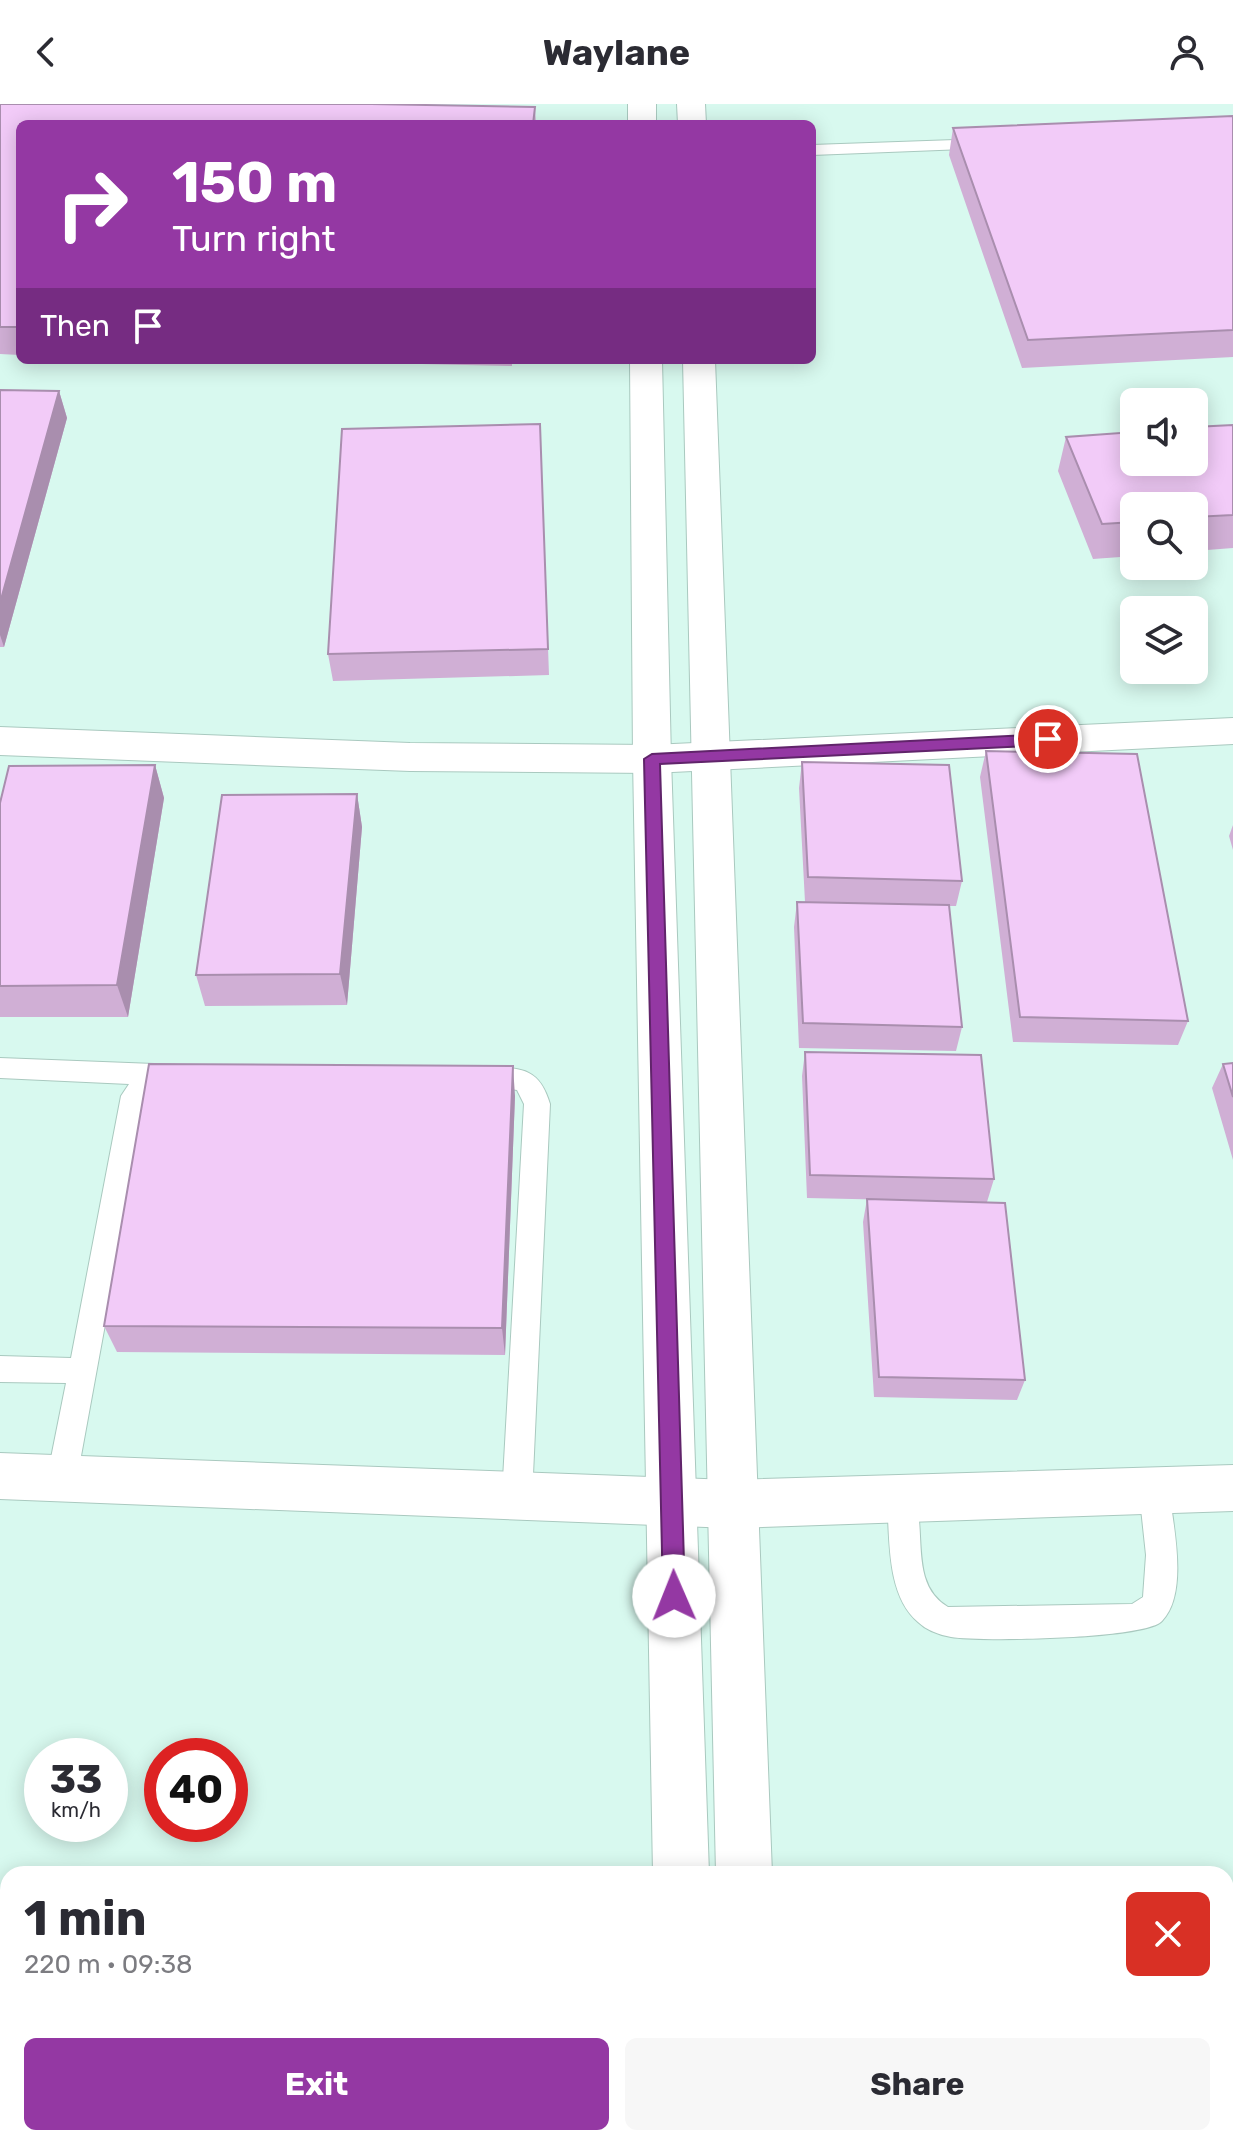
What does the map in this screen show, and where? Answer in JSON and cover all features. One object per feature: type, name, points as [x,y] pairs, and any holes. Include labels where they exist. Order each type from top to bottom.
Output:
[{"type":"street","points":[[646,364],[652,759],[681,1866]]},
{"type":"street","points":[[699,364],[744,1866]]},
{"type":"street","points":[[0,741],[410,757],[652,759],[1233,731]]},
{"type":"street","points":[[0,1476],[731,1504],[1233,1488]]},
{"type":"lane","points":[[816,150],[999,144]]},
{"type":"lane","points":[[0,1068],[201,1075]]},
{"type":"lane","points":[[62,1478],[134,1096],[155,1075]]},
{"type":"lane","points":[[450,1077],[523,1080],[533,1090],[537,1104],[517,1497]]},
{"type":"lane","points":[[0,1369],[82,1371]]},
{"type":"lane","points":[[902,1500],[913,1587],[925,1610],[942,1620],[968,1624],[1132,1619],[1150,1613],[1159,1598],[1162,1578],[1154,1490]]},
{"type":"building","points":[[0,104],[535,107],[533,120],[16,120],[16,327],[0,327]]},
{"type":"building","points":[[1233,116],[1233,330],[1028,340],[953,128]]},
{"type":"building","points":[[0,390],[59,391],[0,603]]},
{"type":"building","points":[[540,424],[548,649],[328,654],[342,429]]},
{"type":"building","points":[[1233,425],[1233,515],[1208,516],[1208,492],[1120,492],[1120,523],[1102,524],[1066,437],[1120,433],[1120,476],[1208,476],[1208,426]]},
{"type":"building","points":[[986,751],[1137,754],[1188,1021],[1020,1017]]},
{"type":"building","points":[[802,762],[949,765],[962,881],[808,877]]},
{"type":"building","points":[[155,765],[117,985],[0,986],[0,803],[9,766]]},
{"type":"building","points":[[357,794],[340,974],[196,975],[222,795]]},
{"type":"building","points":[[797,902],[949,905],[962,1027],[803,1023]]},
{"type":"building","points":[[805,1052],[981,1055],[994,1179],[810,1175]]},
{"type":"building","points":[[1233,1063],[1233,1097],[1223,1064]]},
{"type":"building","points":[[149,1064],[513,1066],[502,1328],[104,1326]]},
{"type":"building","points":[[867,1199],[1005,1203],[1025,1380],[879,1377]]},
{"type":"route","points":[[674,1596],[652,759],[1048,739]]}]
